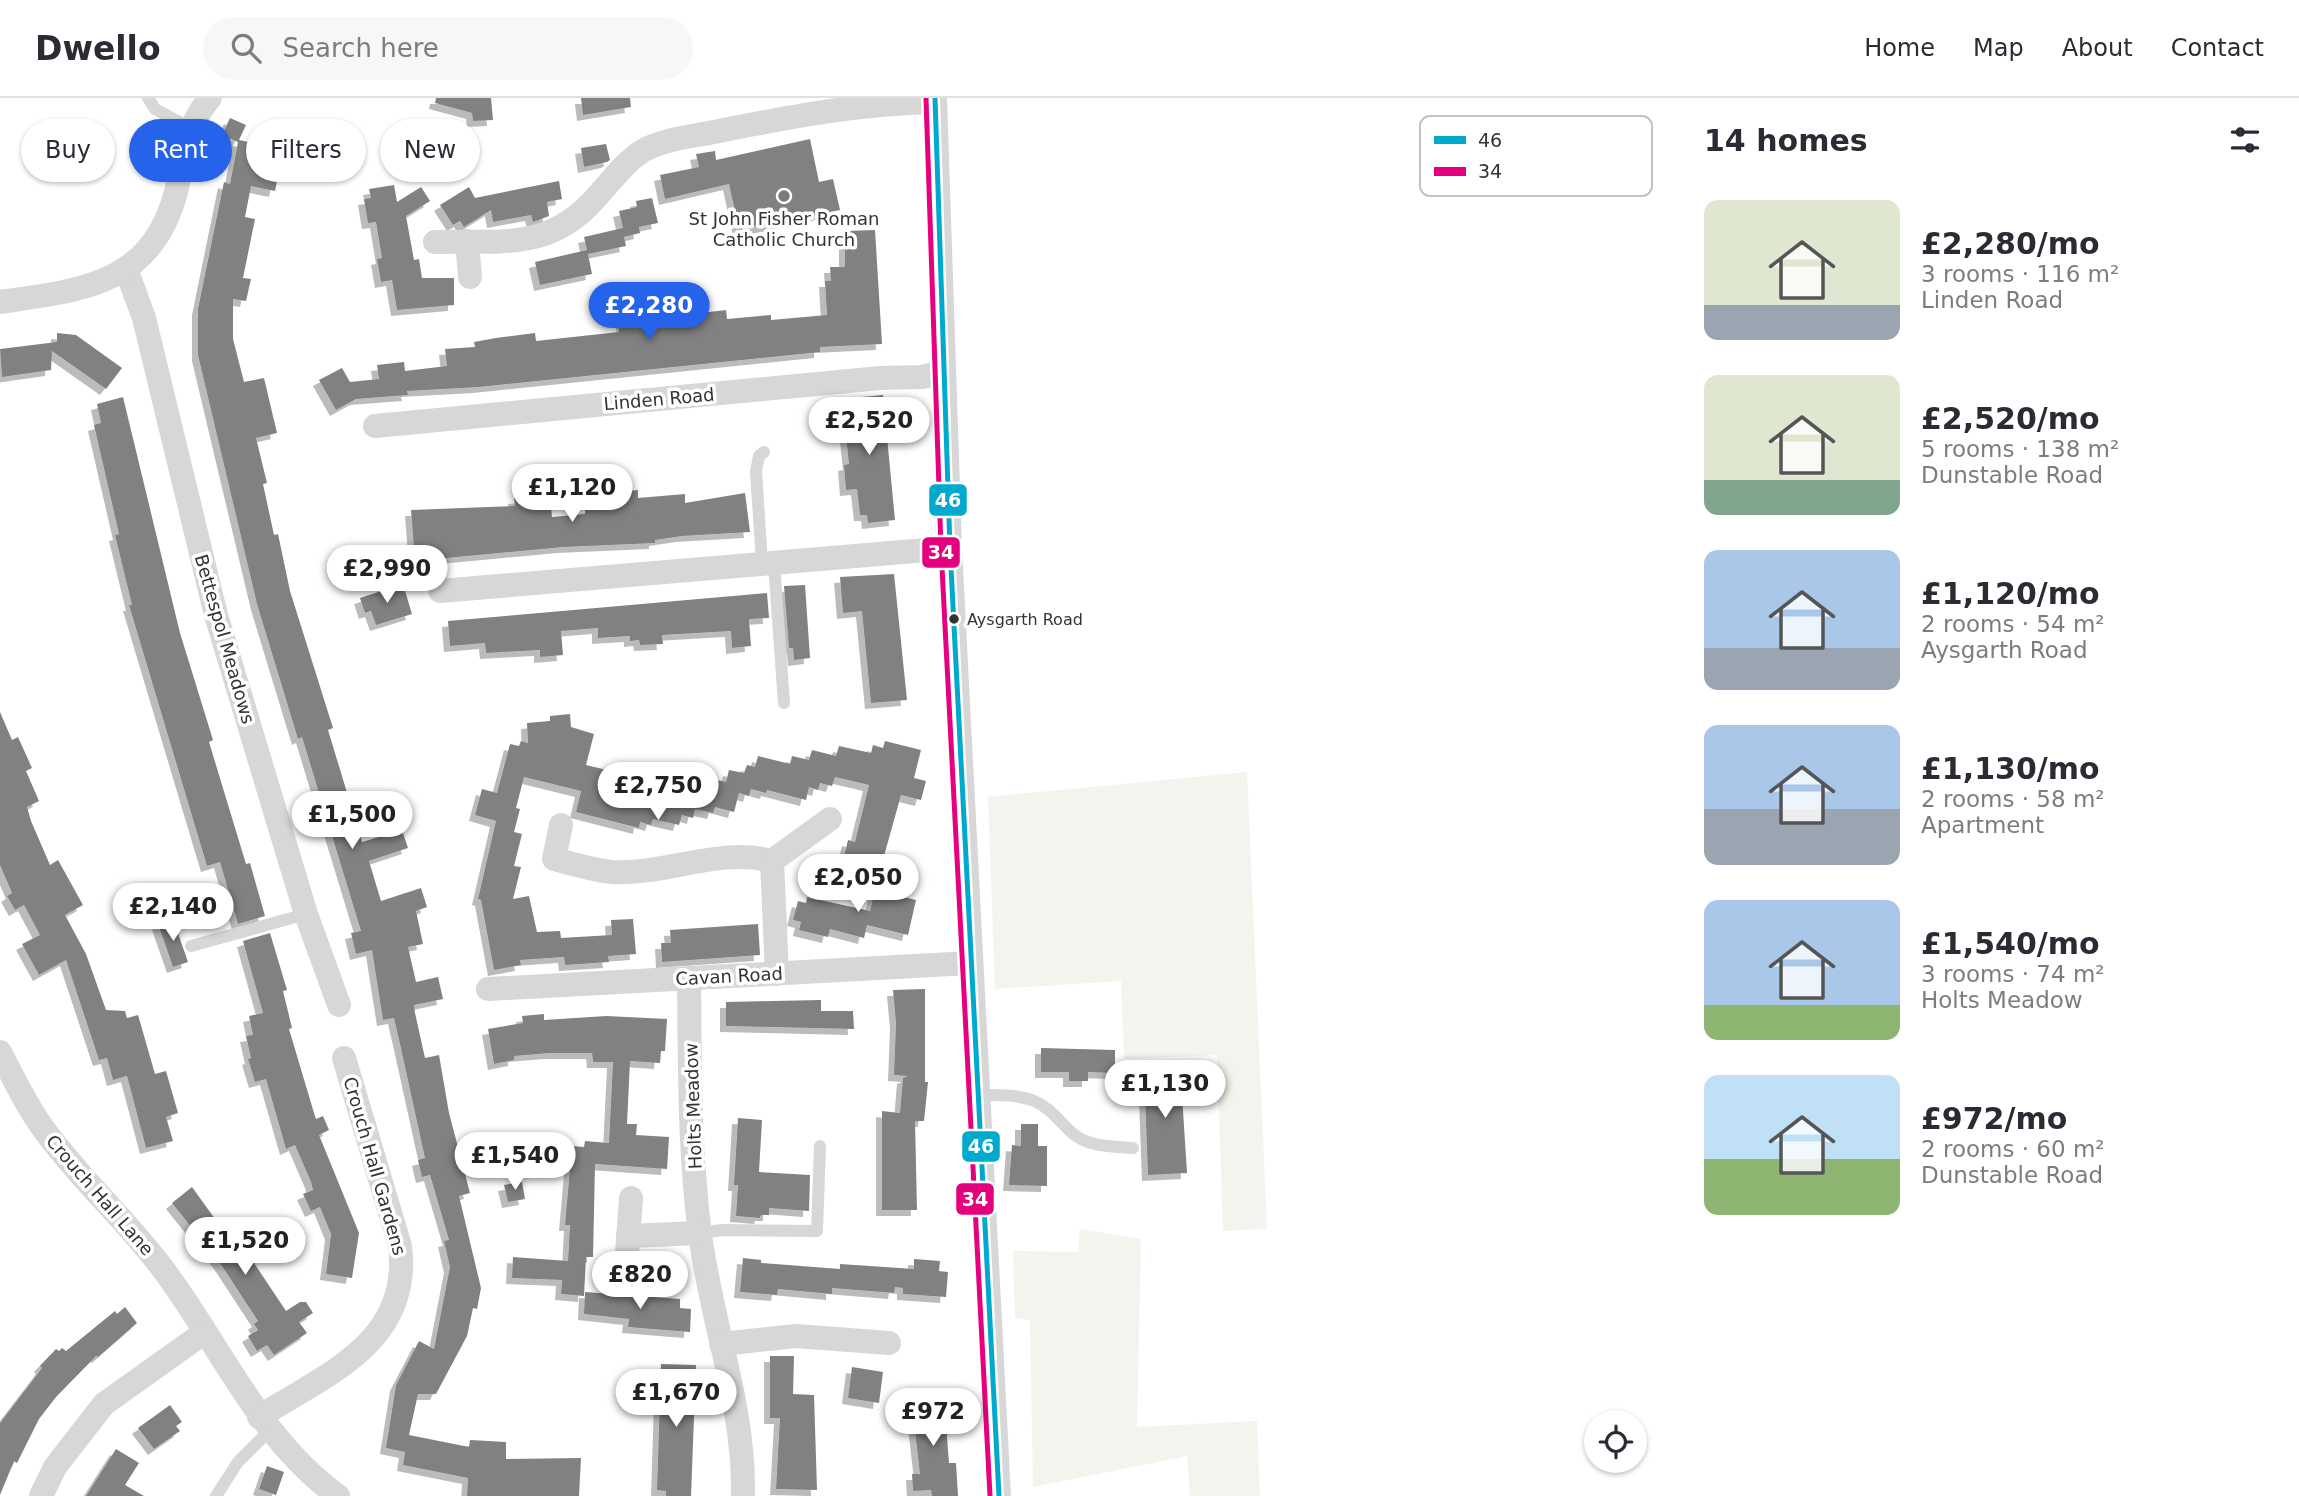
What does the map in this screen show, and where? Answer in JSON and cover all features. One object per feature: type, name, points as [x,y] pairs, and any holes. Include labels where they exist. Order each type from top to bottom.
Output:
[{"type":"street","points":[[197,119],[210,98]]},
{"type":"street","points":[[435,242],[528,240],[561,229],[588,206],[631,160],[662,143],[823,110],[935,100],[950,548],[999,1496]]},
{"type":"street","points":[[0,302],[82,290],[126,269],[149,247],[169,212],[177,182]]},
{"type":"street","points":[[467,241],[470,277]]},
{"type":"street","name":"Bettespol Meadows","points":[[126,269],[144,318],[216,615],[306,914],[339,1005]]},
{"type":"street","name":"Linden Road","points":[[375,426],[866,379],[922,377],[943,372]]},
{"type":"street","points":[[440,591],[950,548]]},
{"type":"street","points":[[561,825],[554,859],[590,869],[614,872],[739,856],[772,861],[830,819]]},
{"type":"street","points":[[772,861],[777,974]]},
{"type":"street","name":"Cavan Road","points":[[488,989],[970,963]]},
{"type":"street","name":"Holts Meadow","points":[[689,978],[692,1108],[700,1233],[738,1430],[743,1496]]},
{"type":"street","name":"Crouch Hall Lane","points":[[0,1052],[47,1133],[165,1271],[265,1424],[291,1456],[338,1496]]},
{"type":"street","name":"Crouch Hall Gardens","points":[[265,1424],[364,1349],[390,1317],[402,1277],[400,1246],[344,1058]]},
{"type":"street","points":[[626,1267],[631,1198]]},
{"type":"street","points":[[628,1236],[700,1233]]},
{"type":"street","points":[[41,1496],[55,1467],[104,1404],[205,1332]]},
{"type":"street","points":[[721,1344],[796,1336],[888,1343]]},
{"type":"lane","points":[[148,98],[155,109],[174,119]]},
{"type":"lane","points":[[764,452],[759,456],[756,471],[784,703]]},
{"type":"lane","points":[[191,946],[306,914]]},
{"type":"lane","points":[[977,1095],[1012,1095],[1031,1100],[1048,1108],[1082,1140],[1098,1145],[1133,1148]]},
{"type":"lane","points":[[700,1233],[722,1230],[817,1231],[820,1146]]},
{"type":"lane","points":[[216,1496],[265,1424]]},
{"type":"shaded area","points":[[1247,772],[1267,1229],[1223,1231],[1217,1055],[1124,1059],[1121,981],[995,989],[988,797]]},
{"type":"shaded area","points":[[1080,1229],[1141,1239],[1137,1427],[1257,1421],[1260,1496],[1190,1496],[1187,1456],[1033,1487],[1030,1320],[1015,1318],[1013,1251],[1078,1252]]},
{"type":"building","points":[[436,98],[491,98],[493,120],[473,119],[472,113],[435,103]]},
{"type":"building","points":[[581,98],[630,98],[631,107],[583,115]]},
{"type":"building","points":[[230,118],[246,125],[239,140],[246,141],[246,182],[277,182],[275,191],[251,186],[245,217],[255,219],[243,278],[251,279],[246,301],[233,299],[233,339],[244,382],[264,378],[277,433],[256,438],[267,483],[263,484],[274,535],[278,534],[290,591],[333,728],[328,730],[362,842],[402,830],[408,848],[369,861],[381,901],[421,888],[427,907],[416,911],[423,944],[408,947],[416,982],[438,977],[443,999],[414,1005],[415,1013],[425,1058],[439,1055],[449,1113],[470,1193],[459,1196],[481,1288],[477,1309],[473,1308],[467,1336],[436,1394],[418,1394],[409,1435],[469,1447],[470,1440],[506,1442],[506,1459],[581,1458],[579,1496],[467,1496],[468,1478],[403,1465],[405,1452],[386,1448],[396,1385],[419,1341],[434,1349],[450,1267],[444,1241],[449,1240],[430,1175],[422,1177],[418,1160],[425,1158],[400,1044],[394,1018],[383,1020],[372,950],[356,954],[351,933],[361,931],[302,737],[298,739],[257,604],[198,355],[198,309],[224,182],[232,182],[238,142],[232,139],[232,119]]},
{"type":"building","name":"St John Fisher Roman Catholic Church","points":[[810,139],[819,182],[833,179],[840,210],[758,228],[758,225],[739,229],[729,184],[665,199],[660,175],[699,167],[696,154],[715,151],[716,160]]},
{"type":"building","points":[[606,144],[610,160],[584,167],[581,148]]},
{"type":"building","points":[[559,181],[562,199],[547,202],[549,216],[533,222],[531,215],[493,222],[491,210],[464,227],[460,221],[453,225],[440,205],[469,187],[475,198]]},
{"type":"building","points":[[394,185],[397,202],[421,187],[430,201],[406,216],[414,260],[419,259],[422,278],[454,278],[454,305],[397,310],[392,280],[381,282],[377,259],[382,258],[376,222],[368,223],[364,199],[371,198],[369,189]]},
{"type":"building","points":[[652,198],[658,223],[639,227],[640,233],[624,237],[626,246],[588,254],[592,274],[540,285],[535,262],[587,250],[584,237],[623,228],[619,211],[637,207],[636,201]]},
{"type":"building","points":[[875,230],[882,344],[820,347],[820,352],[479,387],[407,391],[408,395],[356,399],[336,410],[319,380],[342,368],[350,382],[379,379],[377,365],[404,362],[405,371],[447,366],[445,349],[475,347],[474,342],[496,338],[535,333],[536,341],[619,332],[619,328],[623,328],[621,317],[650,314],[651,328],[693,324],[692,314],[726,310],[727,319],[771,315],[771,320],[827,315],[825,281],[831,281],[830,267],[845,267],[845,231]]},
{"type":"building","points":[[57,333],[76,335],[122,368],[106,389],[52,351],[51,370],[2,377],[0,349],[57,342]]},
{"type":"building","points":[[883,395],[895,520],[868,523],[867,515],[860,515],[857,489],[846,490],[844,465],[849,464],[842,399]]},
{"type":"building","points":[[123,397],[180,633],[213,740],[209,742],[246,864],[250,863],[265,916],[238,924],[220,862],[207,866],[129,605],[132,605],[115,535],[119,534],[94,425],[101,423],[97,404]]},
{"type":"building","points":[[638,490],[638,498],[685,494],[685,503],[745,493],[750,532],[682,536],[655,540],[655,543],[563,547],[415,561],[411,510],[515,506],[514,498],[550,495],[552,517],[585,514],[585,508],[607,506],[606,493]]},
{"type":"building","points":[[894,574],[907,700],[871,703],[862,611],[843,613],[840,577]]},
{"type":"building","points":[[403,584],[412,614],[376,625],[371,611],[365,613],[360,598]]},
{"type":"building","points":[[805,585],[810,658],[794,660],[793,648],[789,648],[784,586]]},
{"type":"building","points":[[767,593],[769,618],[749,619],[751,646],[732,648],[731,631],[662,635],[663,644],[640,645],[639,640],[630,641],[630,636],[598,638],[598,628],[561,631],[563,655],[540,657],[540,650],[486,653],[485,643],[450,646],[448,621]]},
{"type":"building","points":[[0,712],[12,740],[18,737],[32,768],[26,771],[39,801],[27,807],[31,821],[50,865],[58,860],[83,905],[65,915],[86,954],[106,1010],[125,1011],[127,1018],[138,1015],[155,1074],[166,1071],[178,1113],[166,1117],[173,1141],[146,1148],[127,1076],[113,1080],[107,1058],[99,1060],[66,960],[39,975],[22,944],[40,935],[24,905],[15,910],[7,896],[12,893],[0,865]]},
{"type":"building","points":[[570,714],[571,727],[594,734],[586,765],[624,774],[622,781],[663,791],[664,788],[670,789],[672,783],[709,793],[712,779],[726,782],[729,770],[744,773],[747,765],[755,767],[758,756],[790,764],[792,756],[809,760],[812,750],[836,756],[839,746],[871,753],[873,745],[883,748],[885,741],[921,750],[914,778],[926,781],[921,800],[901,795],[879,874],[842,865],[848,840],[855,842],[869,785],[835,777],[832,786],[820,783],[818,790],[809,787],[806,800],[767,790],[766,793],[751,789],[749,796],[739,793],[734,812],[715,807],[713,813],[695,809],[693,818],[682,815],[679,825],[653,819],[651,825],[640,822],[639,828],[576,812],[581,791],[524,777],[516,808],[520,809],[514,832],[522,834],[514,866],[521,867],[513,899],[529,896],[537,932],[560,931],[561,938],[612,935],[611,920],[633,919],[636,954],[608,956],[609,962],[565,965],[564,957],[520,960],[521,965],[494,970],[481,900],[478,899],[496,821],[475,815],[482,789],[497,793],[510,744],[519,746],[521,741],[528,743],[527,723],[550,721],[550,716]]},
{"type":"building","points":[[879,874],[895,878],[891,894],[916,900],[908,935],[867,925],[864,938],[830,929],[828,937],[799,930],[801,922],[793,920],[798,901],[806,903],[807,897],[870,911]]},
{"type":"building","points":[[173,919],[188,962],[173,967],[158,924]]},
{"type":"building","points":[[758,924],[760,955],[662,962],[661,943],[671,943],[670,930]]},
{"type":"building","points":[[270,933],[287,990],[283,991],[292,1028],[289,1029],[314,1113],[316,1119],[323,1116],[329,1130],[319,1135],[359,1233],[352,1278],[326,1274],[331,1234],[320,1207],[311,1211],[303,1194],[313,1190],[311,1182],[295,1145],[286,1149],[266,1079],[255,1082],[248,1059],[251,1058],[246,1036],[253,1035],[249,1016],[263,1013],[243,941]]},
{"type":"building","points":[[925,989],[925,1082],[928,1082],[924,1121],[915,1121],[917,1210],[882,1210],[882,1111],[900,1113],[903,1078],[908,1076],[894,1075],[896,1023],[893,990]]},
{"type":"building","points":[[821,1000],[821,1011],[853,1011],[854,1029],[726,1026],[726,1002]]},
{"type":"building","points":[[544,1014],[544,1020],[606,1016],[667,1019],[665,1051],[661,1051],[660,1063],[630,1061],[627,1124],[637,1124],[636,1135],[669,1137],[667,1169],[595,1164],[593,1257],[586,1257],[584,1296],[561,1294],[562,1280],[512,1278],[513,1257],[568,1261],[570,1225],[565,1225],[572,1146],[584,1147],[585,1141],[609,1143],[613,1062],[593,1062],[592,1053],[550,1053],[514,1056],[514,1060],[494,1064],[488,1029],[523,1023],[522,1016]]},
{"type":"building","points":[[1041,1048],[1115,1050],[1115,1073],[1088,1072],[1088,1081],[1069,1081],[1069,1072],[1041,1072]]},
{"type":"building","points":[[1183,1066],[1187,1173],[1148,1175],[1144,1067]]},
{"type":"building","points":[[738,1118],[762,1120],[759,1172],[810,1175],[809,1211],[769,1208],[769,1215],[761,1215],[760,1218],[736,1216],[738,1185],[734,1185]]},
{"type":"building","points":[[1021,1124],[1038,1124],[1038,1146],[1047,1146],[1047,1186],[1009,1185],[1012,1145],[1021,1146]]},
{"type":"building","points":[[522,1182],[525,1199],[508,1202],[504,1185]]},
{"type":"building","points":[[192,1187],[223,1230],[234,1221],[249,1239],[242,1245],[286,1311],[300,1302],[306,1302],[313,1313],[299,1322],[307,1333],[274,1355],[267,1345],[257,1351],[248,1336],[258,1330],[254,1324],[258,1321],[220,1263],[172,1203]]},
{"type":"building","points":[[743,1258],[761,1260],[761,1263],[840,1269],[840,1264],[914,1269],[914,1259],[940,1261],[939,1271],[948,1272],[946,1297],[903,1294],[903,1288],[895,1287],[894,1293],[832,1288],[832,1294],[778,1289],[777,1295],[740,1292]]},
{"type":"building","points":[[585,1292],[680,1299],[680,1308],[691,1309],[690,1332],[628,1327],[629,1319],[584,1314]]},
{"type":"building","points":[[125,1307],[137,1323],[96,1356],[56,1397],[39,1419],[17,1463],[14,1461],[0,1495],[0,1423],[42,1368],[40,1366],[56,1349],[59,1351],[62,1348],[66,1351],[115,1311],[117,1314]]},
{"type":"building","points":[[770,1356],[794,1356],[793,1394],[814,1395],[817,1490],[776,1489],[780,1418],[770,1418]]},
{"type":"building","points":[[661,1364],[696,1365],[691,1496],[666,1496],[666,1491],[657,1490]]},
{"type":"building","points":[[852,1367],[883,1372],[879,1403],[848,1398]]},
{"type":"building","points":[[911,1396],[944,1398],[949,1463],[956,1463],[958,1496],[932,1496],[931,1490],[913,1491],[912,1474],[920,1474]]},
{"type":"building","points":[[170,1405],[182,1422],[176,1426],[180,1431],[154,1449],[138,1428]]},
{"type":"building","points":[[116,1449],[139,1463],[125,1485],[144,1496],[86,1496]]},
{"type":"building","points":[[267,1466],[284,1472],[276,1495],[259,1489]]},
{"type":"transit line","name":"34","points":[[926,98],[941,548],[990,1496]]},
{"type":"transit line","name":"46","points":[[935,98],[950,548],[999,1496]]},
{"type":"place","name":"St John Fisher Roman Catholic Church","points":[[784,196]]},
{"type":"place","name":"Aysgarth Road","points":[[954,619]]}]
